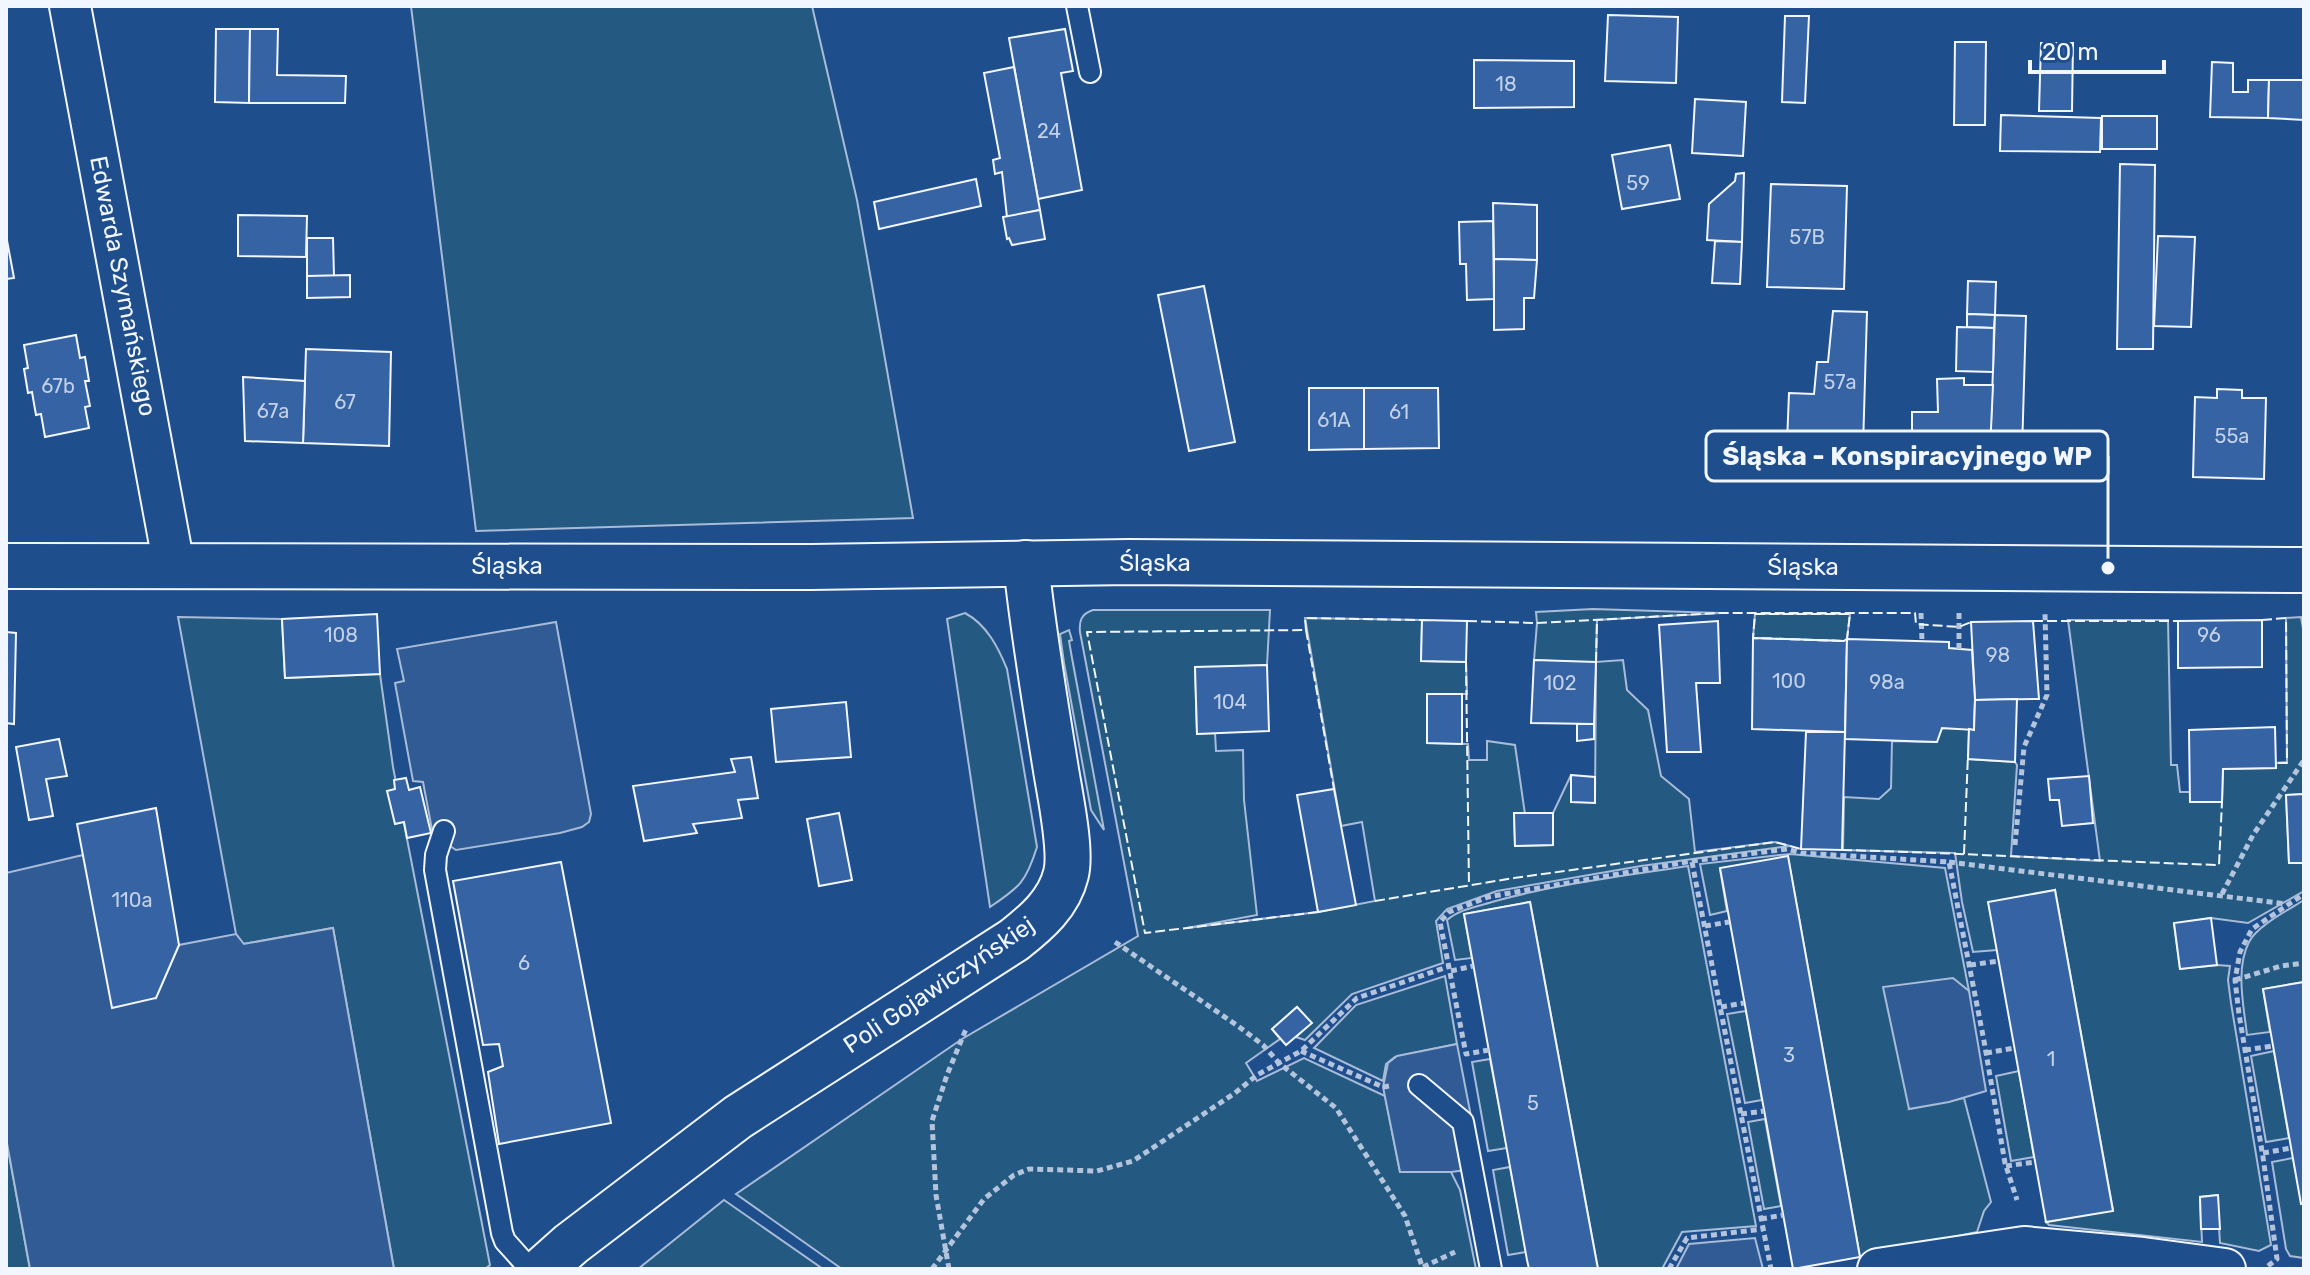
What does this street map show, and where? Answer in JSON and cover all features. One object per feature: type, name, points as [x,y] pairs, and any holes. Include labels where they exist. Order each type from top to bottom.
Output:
[{"type":"street","name":"Edwarda Szymańskiego","points":[[70,6],[174,566]]},
{"type":"street","name":"Śląska","points":[[6,566],[811,567],[1026,563],[2304,570]]},
{"type":"street","name":"Poli Gojawiczyńskiej","points":[[543,1269],[571,1244],[738,1117],[1014,940],[1050,908],[1061,891],[1067,871],[1064,819],[1032,623],[1026,563]]},
{"type":"street","points":[[1878,1269],[2024,1247],[2225,1269]]},
{"type":"lane","points":[[1077,6],[1090,72]]},
{"type":"lane","points":[[444,831],[435,870],[502,1233],[505,1241],[530,1269]]},
{"type":"lane","points":[[1419,1085],[1463,1122],[1491,1269]]},
{"type":"path","points":[[1921,604],[1922,641]]},
{"type":"path","points":[[1958,604],[1959,649]]},
{"type":"path","points":[[2015,845],[2024,747],[2047,695],[2044,604]]},
{"type":"path","points":[[2222,894],[2253,835],[2304,760]]},
{"type":"path","points":[[1489,1050],[1466,1054],[1440,922],[1449,912],[1488,897],[1692,861],[1787,849],[1801,853],[1949,862],[2287,904]]},
{"type":"path","points":[[1692,861],[1771,1269]]},
{"type":"path","points":[[1949,862],[2006,1166],[2017,1200]]},
{"type":"path","points":[[2265,1269],[2277,1259],[2235,980],[2240,952],[2252,929],[2304,894]]},
{"type":"path","points":[[1705,926],[1729,922]]},
{"type":"path","points":[[1115,942],[1238,1026],[1336,1108],[1405,1216],[1423,1269]]},
{"type":"path","points":[[1970,965],[1999,961]]},
{"type":"path","points":[[2235,980],[2281,966],[2304,963]]},
{"type":"path","points":[[932,1269],[984,1199],[1014,1175],[1029,1169],[1097,1171],[1133,1161],[1257,1075],[1301,1051],[1357,998],[1450,968],[1473,966]]},
{"type":"path","points":[[1721,1007],[1744,1003]]},
{"type":"path","points":[[949,1269],[936,1195],[932,1121],[966,1029]]},
{"type":"path","points":[[2245,1050],[2273,1046]]},
{"type":"path","points":[[1986,1053],[2014,1048]]},
{"type":"path","points":[[1301,1051],[1383,1087],[1419,1085]]},
{"type":"path","points":[[1741,1114],[1764,1111]]},
{"type":"path","points":[[2263,1153],[2291,1148]]},
{"type":"path","points":[[2006,1166],[2035,1162]]},
{"type":"path","points":[[1761,1219],[1783,1215]]},
{"type":"path","points":[[1669,1269],[1687,1238],[1763,1229]]},
{"type":"shaded area","points":[[411,6],[812,6],[857,200],[913,518],[476,531]]},
{"type":"shaded area","points":[[1593,609],[1720,613],[1597,620],[1596,662],[1623,660],[1627,690],[1648,710],[1661,776],[1689,799],[1695,852],[1775,842],[1790,846],[1641,866],[1497,891],[1447,909],[1436,921],[1443,963],[1352,994],[1305,1040],[1296,1037],[1311,1023],[1297,1007],[1272,1029],[1280,1039],[1246,1063],[1257,1081],[1304,1058],[1385,1096],[1400,1172],[1451,1172],[1460,1190],[1476,1269],[842,1269],[736,1194],[962,1039],[1138,936],[1080,632],[1083,616],[1093,610],[1270,610],[1267,665],[1195,668],[1197,734],[1215,733],[1216,751],[1243,750],[1244,800],[1257,915],[1187,928],[1318,912],[1375,901],[1362,822],[1341,826],[1305,618],[1422,620],[1421,661],[1466,662],[1467,694],[1427,694],[1427,743],[1468,744],[1469,760],[1487,760],[1487,741],[1515,745],[1525,814],[1514,814],[1515,846],[1553,845],[1553,813],[1571,775],[1572,802],[1595,802],[1596,663],[1534,660],[1536,612]]},
{"type":"shaded area","points":[[965,613],[986,630],[1007,669],[1037,847],[1021,883],[990,907],[947,619]]},
{"type":"shaded area","points":[[1755,614],[1850,614],[1847,639],[1753,638]]},
{"type":"shaded area","points":[[178,617],[282,619],[285,678],[380,674],[393,767],[490,1265],[485,1269],[394,1269],[333,928],[243,944],[236,934]]},
{"type":"shaded area","points":[[2301,617],[2304,634],[2304,794],[2286,795],[2289,863],[2304,863],[2304,891],[2248,923],[2211,918],[2174,924],[2180,969],[2230,966],[2231,1003],[2271,1245],[2259,1251],[2220,1243],[2217,1195],[2200,1197],[2202,1242],[2049,1225],[2046,1222],[2113,1210],[2055,890],[1997,950],[1973,952],[1955,853],[1843,850],[1844,797],[1879,799],[1891,788],[1892,741],[1936,742],[1942,728],[1969,729],[1968,759],[2015,762],[2017,765],[2011,856],[2100,861],[2068,620],[2168,620],[2171,765],[2177,765],[2180,792],[2190,792],[2191,802],[2222,802],[2223,769],[2276,768],[2276,763],[2287,762],[2286,618]]},
{"type":"shaded area","points":[[556,622],[591,814],[589,822],[560,833],[456,850],[433,835],[423,782],[413,781],[395,683],[404,681],[397,649]]},
{"type":"shaded area","points":[[1069,630],[1104,830],[1091,810],[1064,663],[1060,634]]},
{"type":"shaded area","points":[[1790,854],[1945,868],[1969,991],[1958,983],[1909,1109],[1964,1098],[1991,1202],[1984,1211],[1977,1232],[1860,1257],[1788,857],[1720,869],[1727,911],[1710,915],[1700,864]]},
{"type":"shaded area","points":[[83,855],[156,998],[179,945],[236,934],[244,944],[333,928],[394,1269],[30,1269],[6,1138],[6,873]]},
{"type":"shaded area","points":[[1688,866],[1756,1226],[1682,1232],[1662,1269],[1598,1269],[1530,902],[1464,914],[1472,958],[1455,960],[1447,920],[1468,909],[1540,890]]},
{"type":"shaded area","points":[[2304,900],[2304,982],[2263,989],[2270,1032],[2247,1035],[2241,976],[2249,942],[2266,924]]},
{"type":"shaded area","points":[[1445,976],[1457,1044],[1395,1057],[1386,1064],[1383,1081],[1314,1048],[1356,1005]]},
{"type":"shaded area","points":[[1953,978],[1969,991],[1986,1091],[1909,1109],[1883,987]]},
{"type":"shaded area","points":[[1746,1011],[1762,1100],[1745,1103],[1727,1014]]},
{"type":"shaded area","points":[[1457,1044],[1481,1168],[1451,1172],[1400,1172],[1383,1087],[1388,1063],[1397,1056]]},
{"type":"shaded area","points":[[2274,1051],[2289,1138],[2266,1142],[2251,1056]]},
{"type":"shaded area","points":[[1490,1059],[1507,1148],[1488,1151],[1472,1062]]},
{"type":"shaded area","points":[[2019,1071],[2034,1157],[2011,1161],[1996,1076]]},
{"type":"shaded area","points":[[1765,1119],[1781,1206],[1764,1209],[1748,1122]]},
{"type":"shaded area","points":[[6,1138],[30,1269],[6,1269]]},
{"type":"shaded area","points":[[2293,1158],[2304,1203],[2304,1258],[2290,1256],[2286,1249],[2272,1162]]},
{"type":"shaded area","points":[[1510,1167],[1526,1252],[1508,1255],[1493,1170]]},
{"type":"shaded area","points":[[724,1200],[823,1269],[638,1269]]},
{"type":"shaded area","points":[[1755,1238],[1763,1269],[1676,1269],[1689,1244]]},
{"type":"building","points":[[1608,15],[1678,17],[1676,83],[1605,81]]},
{"type":"building","points":[[1785,16],[1809,16],[1805,103],[1782,102]]},
{"type":"building","points":[[216,29],[250,29],[249,103],[215,102]]},
{"type":"building","points":[[250,29],[278,29],[277,75],[346,76],[345,103],[249,103]]},
{"type":"building","points":[[1065,29],[1073,71],[1061,73],[1082,190],[1038,199],[1009,38]]},
{"type":"building","points":[[1955,42],[1986,42],[1985,125],[1954,125]]},
{"type":"building","points":[[2041,43],[2073,43],[2072,111],[2039,111]]},
{"type":"building","points":[[1474,60],[1574,61],[1574,107],[1474,108]]},
{"type":"building","points":[[2212,62],[2233,63],[2233,92],[2248,92],[2248,80],[2269,80],[2268,118],[2210,117]]},
{"type":"building","points":[[1014,67],[1040,210],[1007,217],[1002,172],[995,174],[993,160],[1000,158],[984,73]]},
{"type":"building","points":[[2269,80],[2304,80],[2304,120],[2268,118]]},
{"type":"building","points":[[1695,99],[1746,102],[1743,156],[1692,153]]},
{"type":"building","points":[[2001,115],[2101,118],[2100,152],[2000,151]]},
{"type":"building","points":[[2102,116],[2157,116],[2157,149],[2102,149]]},
{"type":"building","points":[[1670,145],[1680,199],[1622,209],[1612,155]]},
{"type":"building","points":[[2120,164],[2155,165],[2153,349],[2117,349]]},
{"type":"building","points":[[1744,173],[1742,242],[1707,240],[1709,204],[1735,181],[1736,174]]},
{"type":"building","points":[[976,179],[981,206],[879,229],[874,202]]},
{"type":"building","points":[[1771,184],[1847,186],[1844,289],[1767,287]]},
{"type":"building","points":[[1493,203],[1537,205],[1537,260],[1494,259]]},
{"type":"building","points":[[1040,210],[1045,239],[1012,245],[1007,239],[1003,217]]},
{"type":"building","points":[[238,215],[307,216],[306,257],[238,256]]},
{"type":"building","points":[[1493,221],[1494,299],[1467,300],[1466,264],[1460,264],[1459,222]]},
{"type":"building","points":[[6,235],[14,278],[6,279]]},
{"type":"building","points":[[2158,236],[2195,237],[2191,327],[2154,326]]},
{"type":"building","points":[[307,238],[333,238],[334,276],[307,276]]},
{"type":"building","points":[[1715,241],[1742,242],[1740,284],[1712,283]]},
{"type":"building","points":[[1494,259],[1537,260],[1534,298],[1524,298],[1524,329],[1494,330]]},
{"type":"building","points":[[350,275],[350,297],[307,298],[307,276]]},
{"type":"building","points":[[1968,281],[1996,282],[1995,315],[1967,314]]},
{"type":"building","points":[[1204,286],[1235,442],[1189,451],[1158,295]]},
{"type":"building","points":[[1833,311],[1867,312],[1863,447],[1787,443],[1789,393],[1814,394],[1817,362],[1828,362]]},
{"type":"building","points":[[1967,314],[1995,315],[1994,328],[1967,327]]},
{"type":"building","points":[[1995,315],[2026,316],[2022,451],[1990,450]]},
{"type":"building","points":[[1957,327],[1994,328],[1993,372],[1956,371]]},
{"type":"building","points":[[76,335],[80,358],[85,357],[89,381],[85,381],[90,406],[85,407],[89,428],[45,437],[41,414],[36,415],[32,392],[28,393],[24,345]]},
{"type":"building","points":[[306,349],[391,352],[389,446],[303,443]]},
{"type":"building","points":[[243,377],[305,381],[303,443],[245,441]]},
{"type":"building","points":[[1964,378],[1964,385],[1993,385],[1990,450],[1910,448],[1912,412],[1938,412],[1937,379]]},
{"type":"building","points":[[1309,388],[1364,388],[1364,449],[1309,450]]},
{"type":"building","points":[[1364,388],[1438,388],[1439,448],[1364,449]]},
{"type":"building","points":[[2217,389],[2242,390],[2242,398],[2266,398],[2264,479],[2193,477],[2195,397],[2217,398]]},
{"type":"building","points":[[377,614],[380,674],[285,678],[282,619]]},
{"type":"building","points":[[1422,620],[1467,621],[1466,662],[1421,661]]},
{"type":"building","points":[[2262,620],[2262,667],[2178,668],[2178,621]]},
{"type":"building","points":[[1718,621],[1720,683],[1696,683],[1701,752],[1667,752],[1659,625]]},
{"type":"building","points":[[2033,621],[2039,699],[1975,700],[1971,622]]},
{"type":"building","points":[[6,632],[16,633],[14,724],[6,723]]},
{"type":"building","points":[[1753,638],[1847,639],[1845,732],[1752,729]]},
{"type":"building","points":[[1847,639],[1949,642],[1949,648],[1972,650],[1974,730],[1942,728],[1937,742],[1845,739]]},
{"type":"building","points":[[1534,660],[1596,662],[1594,724],[1531,723]]},
{"type":"building","points":[[1267,665],[1269,731],[1197,734],[1195,667]]},
{"type":"building","points":[[1427,694],[1462,694],[1462,744],[1427,743]]},
{"type":"building","points":[[2017,699],[2015,762],[1968,759],[1969,729],[1974,730],[1975,700]]},
{"type":"building","points":[[846,702],[851,757],[776,762],[771,709]]},
{"type":"building","points":[[1577,724],[1594,724],[1594,739],[1577,741]]},
{"type":"building","points":[[2275,727],[2276,768],[2223,769],[2222,802],[2190,802],[2189,730]]},
{"type":"building","points":[[1806,732],[1845,732],[1842,850],[1801,849]]},
{"type":"building","points":[[59,739],[67,776],[46,779],[53,816],[29,820],[16,747]]},
{"type":"building","points":[[751,757],[758,798],[738,800],[742,818],[693,824],[697,833],[644,841],[633,786],[735,772],[731,759]]},
{"type":"building","points":[[1571,775],[1595,777],[1595,803],[1571,802]]},
{"type":"building","points":[[2089,776],[2093,823],[2062,826],[2059,800],[2050,800],[2048,779]]},
{"type":"building","points":[[406,778],[409,790],[420,787],[431,833],[407,838],[404,822],[395,824],[387,791],[395,789],[394,780]]},
{"type":"building","points":[[1334,789],[1356,905],[1318,912],[1297,795]]},
{"type":"building","points":[[2304,794],[2304,863],[2289,863],[2286,795]]},
{"type":"building","points":[[156,808],[179,945],[156,998],[112,1008],[77,824]]},
{"type":"building","points":[[839,813],[852,880],[819,886],[807,819]]},
{"type":"building","points":[[1514,813],[1553,813],[1553,845],[1515,846]]},
{"type":"building","points":[[1788,856],[1860,1257],[1793,1269],[1720,868]]},
{"type":"building","points":[[561,862],[611,1123],[499,1144],[488,1072],[503,1066],[499,1044],[483,1045],[453,881]]},
{"type":"building","points":[[2055,890],[2113,1211],[2046,1222],[1988,902]]},
{"type":"building","points":[[1530,902],[1598,1269],[1529,1269],[1527,1260],[1464,914]]},
{"type":"building","points":[[2211,918],[2217,965],[2180,969],[2174,923]]},
{"type":"building","points":[[2304,982],[2304,1203],[2301,1204],[2263,989]]},
{"type":"building","points":[[1297,1007],[1312,1023],[1286,1045],[1272,1029]]},
{"type":"building","points":[[2218,1195],[2220,1229],[2201,1229],[2200,1197]]},
{"type":"fence","points":[[1467,621],[1537,623],[1720,613],[1915,613],[1916,624],[1959,627],[1971,622]]},
{"type":"fence","points":[[1755,614],[1850,614],[1847,639],[1753,638],[1755,614]]},
{"type":"fence","points":[[1318,912],[1145,933],[1087,632],[1306,630],[1305,618],[1422,620]]},
{"type":"fence","points":[[2262,620],[2286,618],[2287,763],[2276,763]]},
{"type":"fence","points":[[1596,662],[1597,620]]},
{"type":"fence","points":[[2033,621],[2178,621]]},
{"type":"fence","points":[[1306,630],[1334,789]]},
{"type":"fence","points":[[1466,662],[1469,886]]},
{"type":"fence","points":[[1964,854],[1968,754]]},
{"type":"fence","points":[[1842,850],[2219,865],[2222,802]]},
{"type":"fence","points":[[1375,901],[1514,878],[1775,842],[1801,849]]},
{"type":"place","name":"Śląska - Konspiracyjnego WP","points":[[2108,568]]}]
